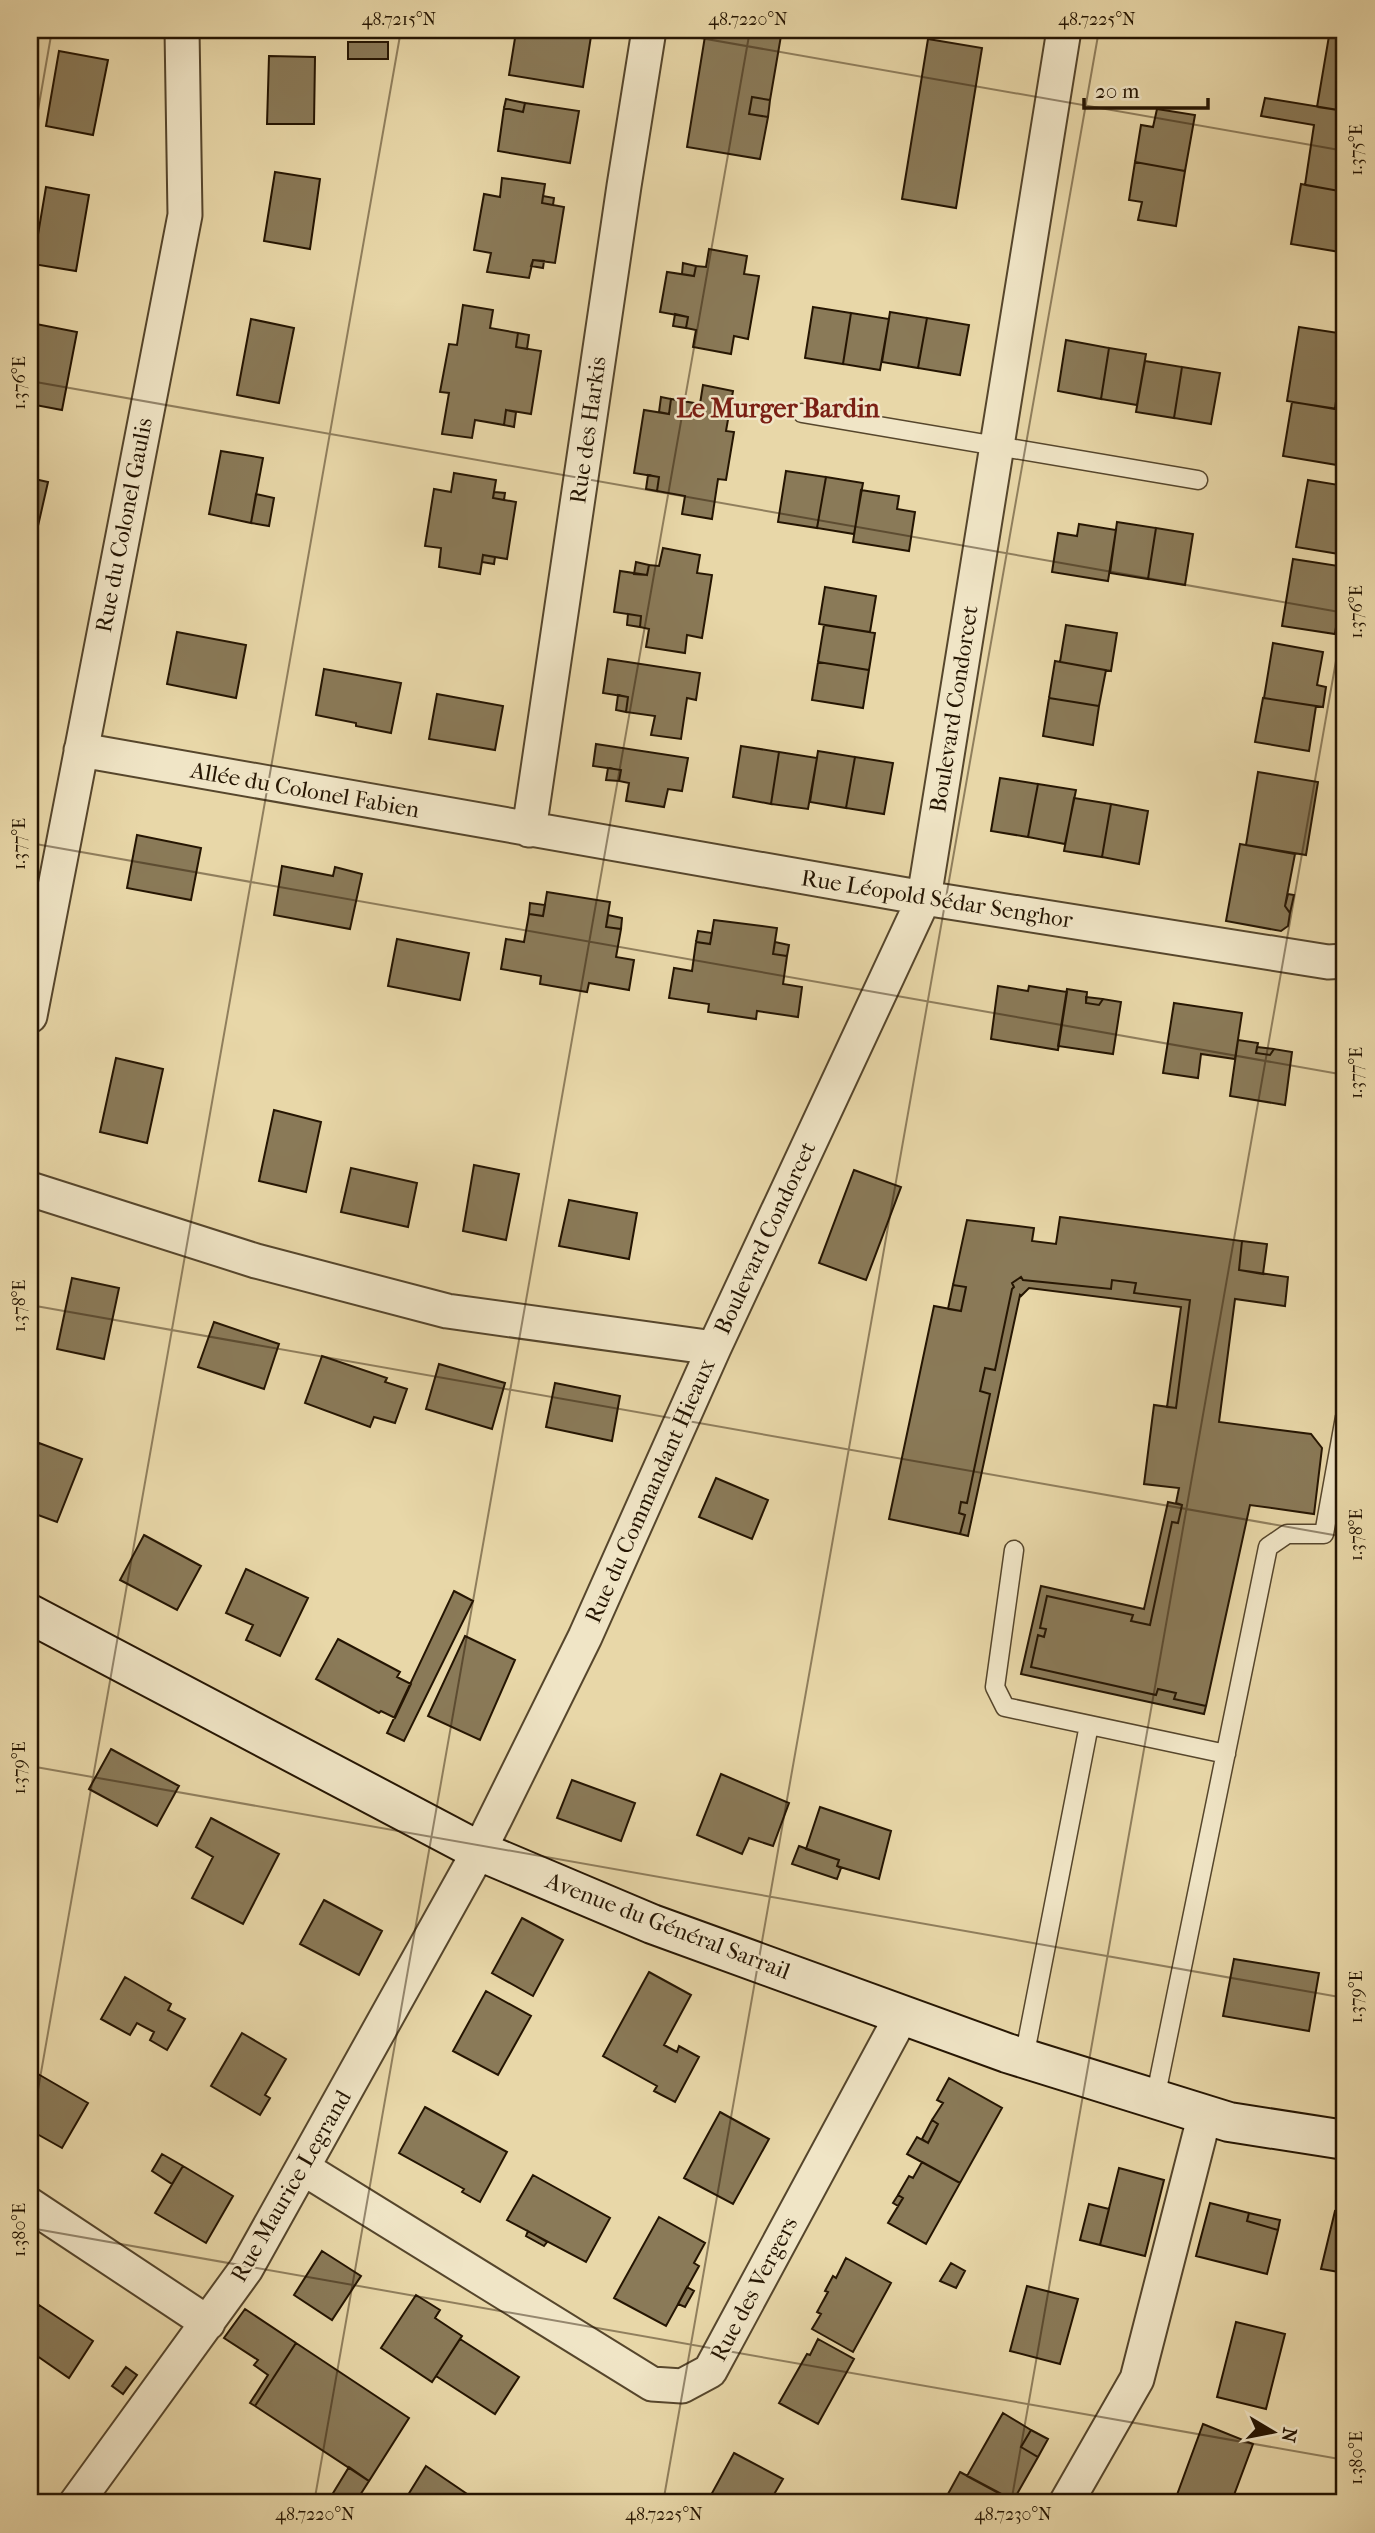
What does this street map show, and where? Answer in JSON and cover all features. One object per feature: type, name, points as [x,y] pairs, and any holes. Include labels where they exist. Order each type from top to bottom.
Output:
[{"type":"street","name":"Rue du Colonel Gaulis","points":[[30,1016],[185,215],[182,30]]},
{"type":"street","name":"Rue des Harkis","points":[[529,830],[649,30]]},
{"type":"street","name":"Boulevard Condorcet","points":[[714,1348],[924,898],[1064,30]]},
{"type":"street","name":"Allée du Colonel Fabien","points":[[80,750],[529,830]]},
{"type":"street","name":"Rue Léopold Sédar Senghor","points":[[529,830],[924,898],[1328,962],[1345,961]]},
{"type":"street","name":"Rue du Commandant Hieaux","points":[[30,1189],[256,1261],[447,1311],[714,1348],[585,1637],[479,1851]]},
{"type":"street","name":"Avenue du Général Sarrail","points":[[30,1614],[479,1851],[652,1924],[1024,2058],[1155,2099],[1229,2122],[1345,2140]]},
{"type":"street","name":"Rue Maurice Legrand","points":[[76,2503],[246,2269],[479,1851]]},
{"type":"street","name":"Rue des Vergers","points":[[303,2168],[652,2384],[682,2385],[710,2371],[902,2015]]},
{"type":"street","points":[[1066,2503],[1137,2379],[1205,2114]]},
{"type":"street","points":[[30,2205],[208,2323]]},
{"type":"lane","points":[[802,414],[1198,481]]},
{"type":"lane","points":[[1155,2099],[1268,1547],[1287,1534],[1324,1534],[1345,1417]]},
{"type":"lane","points":[[1014,1550],[995,1687],[1005,1707],[1226,1754]]},
{"type":"lane","points":[[1024,2058],[1089,1725]]},
{"type":"building","points":[[536,30],[535,35],[516,32]]},
{"type":"building","points":[[536,30],[592,30],[583,87],[509,75],[516,32],[535,35]]},
{"type":"building","points":[[706,30],[782,30],[770,100],[752,97],[749,114],[768,117],[760,159],[687,147]]},
{"type":"building","points":[[1330,30],[1345,31],[1345,111],[1317,107]]},
{"type":"building","points":[[928,39],[982,48],[956,208],[902,199]]},
{"type":"building","points":[[348,42],[388,42],[388,59],[348,59]]},
{"type":"building","points":[[59,51],[108,60],[93,135],[46,126]]},
{"type":"building","points":[[269,56],[315,57],[314,124],[267,124]]},
{"type":"building","points":[[752,97],[770,100],[768,117],[749,114]]},
{"type":"building","points":[[1265,98],[1345,111],[1345,192],[1305,185],[1314,125],[1261,116]]},
{"type":"building","points":[[506,99],[525,103],[523,112],[504,108]]},
{"type":"building","points":[[525,103],[579,111],[570,163],[498,151],[504,108],[523,112]]},
{"type":"building","points":[[1157,109],[1195,115],[1185,171],[1135,162],[1141,125],[1153,127]]},
{"type":"building","points":[[1135,162],[1185,171],[1176,226],[1138,220],[1142,202],[1129,200]]},
{"type":"building","points":[[275,172],[320,179],[310,249],[264,241]]},
{"type":"building","points":[[502,178],[545,184],[542,203],[564,207],[555,263],[533,260],[529,278],[487,272],[491,253],[474,250],[484,194],[500,197]]},
{"type":"building","points":[[1301,184],[1345,192],[1345,221],[1340,252],[1291,244]]},
{"type":"building","points":[[46,187],[89,195],[76,271],[33,264]]},
{"type":"building","points":[[543,196],[554,198],[553,205],[542,203]]},
{"type":"building","points":[[709,249],[747,256],[744,274],[759,276],[748,339],[734,336],[731,354],[693,347],[696,330],[686,328],[688,317],[660,312],[667,272],[694,276],[696,266],[706,267]]},
{"type":"building","points":[[533,260],[544,261],[543,268],[531,266]]},
{"type":"building","points":[[683,263],[696,266],[694,276],[682,274]]},
{"type":"building","points":[[463,305],[493,310],[490,328],[518,333],[516,347],[541,351],[531,414],[506,410],[504,425],[475,420],[472,438],[442,434],[449,393],[440,392],[449,344],[457,345]]},
{"type":"building","points":[[813,307],[851,313],[843,364],[805,358]]},
{"type":"building","points":[[890,312],[927,318],[918,368],[882,362]]},
{"type":"building","points":[[851,313],[889,319],[880,370],[843,364]]},
{"type":"building","points":[[675,314],[688,317],[686,328],[673,326]]},
{"type":"building","points":[[927,318],[969,325],[960,375],[918,368]]},
{"type":"building","points":[[251,319],[294,328],[279,403],[237,395]]},
{"type":"building","points":[[31,323],[77,332],[62,410],[30,404]]},
{"type":"building","points":[[1299,327],[1345,334],[1335,409],[1287,401]]},
{"type":"building","points":[[518,333],[529,335],[527,349],[516,347]]},
{"type":"building","points":[[1066,340],[1109,348],[1101,399],[1058,391]]},
{"type":"building","points":[[1109,348],[1146,354],[1137,405],[1101,399]]},
{"type":"building","points":[[1145,361],[1182,367],[1174,418],[1136,412]]},
{"type":"building","points":[[1182,367],[1220,373],[1211,424],[1174,418]]},
{"type":"building","points":[[703,385],[733,391],[726,431],[734,432],[726,480],[718,479],[712,519],[682,514],[685,496],[657,491],[659,477],[634,473],[644,410],[669,414],[671,399],[700,404]]},
{"type":"building","points":[[661,397],[671,399],[669,414],[659,412]]},
{"type":"building","points":[[1292,402],[1345,410],[1337,465],[1283,456]]},
{"type":"building","points":[[506,410],[516,412],[514,427],[504,425]]},
{"type":"building","points":[[221,451],[263,458],[251,523],[209,514]]},
{"type":"building","points":[[786,471],[826,477],[817,528],[778,522]]},
{"type":"building","points":[[454,473],[496,480],[493,498],[516,502],[507,559],[483,555],[480,574],[439,567],[441,548],[425,546],[434,489],[451,492]]},
{"type":"building","points":[[648,475],[659,477],[657,491],[646,489]]},
{"type":"building","points":[[826,477],[863,483],[854,534],[817,528]]},
{"type":"building","points":[[30,478],[48,482],[30,561]]},
{"type":"building","points":[[1308,480],[1345,486],[1345,555],[1296,547]]},
{"type":"building","points":[[861,490],[899,496],[897,509],[915,512],[909,551],[853,542]]},
{"type":"building","points":[[494,492],[505,493],[504,500],[493,498]]},
{"type":"building","points":[[256,494],[274,498],[269,526],[251,523]]},
{"type":"building","points":[[1117,522],[1156,528],[1148,579],[1110,573]]},
{"type":"building","points":[[1079,524],[1116,530],[1108,581],[1052,572],[1058,533],[1077,536]]},
{"type":"building","points":[[1156,528],[1193,534],[1185,585],[1148,579]]},
{"type":"building","points":[[663,548],[700,555],[697,573],[712,575],[702,638],[687,635],[685,653],[646,647],[649,629],[640,627],[641,616],[614,612],[620,571],[647,575],[649,565],[659,566]]},
{"type":"building","points":[[483,555],[495,557],[494,564],[482,562]]},
{"type":"building","points":[[1293,559],[1345,567],[1335,634],[1282,626]]},
{"type":"building","points":[[636,562],[649,565],[647,575],[634,574]]},
{"type":"building","points":[[825,587],[876,596],[870,632],[819,624]]},
{"type":"building","points":[[628,614],[641,616],[640,627],[627,625]]},
{"type":"building","points":[[824,625],[875,633],[869,670],[818,662]]},
{"type":"building","points":[[1066,625],[1117,633],[1111,671],[1060,662]]},
{"type":"building","points":[[177,632],[246,645],[236,698],[167,684]]},
{"type":"building","points":[[1273,643],[1323,652],[1317,685],[1326,687],[1323,707],[1264,698]]},
{"type":"building","points":[[608,659],[700,673],[696,700],[687,698],[681,739],[651,735],[655,716],[626,712],[628,697],[603,693]]},
{"type":"building","points":[[1055,661],[1106,670],[1099,706],[1049,698]]},
{"type":"building","points":[[818,662],[869,670],[863,708],[812,700]]},
{"type":"building","points":[[324,669],[401,683],[391,733],[316,715]]},
{"type":"building","points":[[437,694],[503,706],[495,750],[429,739]]},
{"type":"building","points":[[618,695],[628,697],[626,712],[616,710]]},
{"type":"building","points":[[1049,698],[1099,706],[1093,745],[1043,736]]},
{"type":"building","points":[[1263,698],[1316,706],[1309,751],[1255,742]]},
{"type":"building","points":[[596,744],[688,758],[682,791],[668,789],[664,807],[626,801],[629,783],[619,781],[621,770],[593,766]]},
{"type":"building","points":[[741,746],[779,752],[771,804],[733,797]]},
{"type":"building","points":[[818,751],[855,757],[846,808],[810,802]]},
{"type":"building","points":[[779,752],[817,758],[808,809],[771,804]]},
{"type":"building","points":[[855,757],[893,763],[884,814],[846,808]]},
{"type":"building","points":[[608,768],[621,770],[619,781],[606,780]]},
{"type":"building","points":[[1258,772],[1318,782],[1306,855],[1246,845]]},
{"type":"building","points":[[1000,778],[1038,784],[1028,837],[991,831]]},
{"type":"building","points":[[1038,784],[1076,790],[1065,844],[1028,837]]},
{"type":"building","points":[[1074,798],[1111,804],[1102,857],[1064,851]]},
{"type":"building","points":[[1111,804],[1148,811],[1139,864],[1102,857]]},
{"type":"building","points":[[137,835],[201,848],[191,900],[127,888]]},
{"type":"building","points":[[1240,844],[1295,854],[1285,906],[1290,913],[1288,926],[1281,931],[1226,921]]},
{"type":"building","points":[[282,866],[333,876],[335,867],[362,874],[350,929],[274,915]]},
{"type":"building","points":[[547,892],[610,902],[606,927],[621,929],[616,957],[634,960],[629,990],[589,983],[587,992],[540,984],[541,976],[501,969],[506,939],[524,942],[529,914],[543,916]]},
{"type":"building","points":[[1288,894],[1294,895],[1290,913],[1285,906]]},
{"type":"building","points":[[530,903],[545,905],[543,916],[529,914]]},
{"type":"building","points":[[608,915],[622,918],[621,929],[606,927]]},
{"type":"building","points":[[714,920],[777,928],[773,954],[787,956],[783,984],[802,987],[798,1017],[757,1011],[756,1019],[708,1012],[709,1004],[669,998],[674,968],[692,971],[696,942],[710,944]]},
{"type":"building","points":[[698,931],[712,933],[710,944],[696,942]]},
{"type":"building","points":[[397,939],[469,953],[460,1000],[388,986]]},
{"type":"building","points":[[775,942],[789,945],[787,956],[773,954]]},
{"type":"building","points":[[998,986],[1028,991],[1029,986],[1067,992],[1058,1050],[991,1039]]},
{"type":"building","points":[[1067,989],[1087,992],[1086,1003],[1099,1005],[1103,999],[1121,1002],[1113,1054],[1058,1046]]},
{"type":"building","points":[[1086,997],[1103,999],[1099,1005],[1086,1003]]},
{"type":"building","points":[[1174,1003],[1242,1013],[1235,1059],[1201,1054],[1198,1078],[1163,1073]]},
{"type":"building","points":[[1238,1040],[1258,1043],[1256,1053],[1270,1055],[1274,1049],[1292,1052],[1285,1105],[1230,1096]]},
{"type":"building","points":[[1257,1047],[1274,1049],[1270,1055],[1256,1053]]},
{"type":"building","points":[[1345,1055],[1345,1112],[1337,1110]]},
{"type":"building","points":[[116,1058],[163,1069],[147,1143],[100,1132]]},
{"type":"building","points":[[274,1110],[321,1122],[306,1192],[259,1181]]},
{"type":"building","points":[[474,1165],[519,1174],[506,1240],[463,1231]]},
{"type":"building","points":[[351,1168],[417,1183],[408,1227],[341,1212]]},
{"type":"building","points":[[854,1170],[901,1187],[866,1280],[819,1263]]},
{"type":"building","points":[[569,1200],[637,1213],[629,1259],[559,1246]]},
{"type":"building","points":[[1060,1217],[1242,1241],[1239,1270],[1288,1277],[1285,1306],[1235,1299],[1219,1422],[1311,1434],[1322,1448],[1314,1514],[1250,1505],[1206,1706],[1174,1699],[1176,1693],[1158,1689],[1156,1695],[1031,1667],[1038,1635],[1044,1637],[1046,1629],[1040,1628],[1047,1596],[1133,1615],[1131,1621],[1150,1625],[1172,1522],[1178,1523],[1182,1505],[1176,1503],[1179,1488],[1144,1484],[1154,1405],[1176,1408],[1190,1300],[1134,1293],[1136,1283],[1112,1280],[1111,1289],[1023,1280],[1021,1277],[1012,1283],[1014,1287],[995,1370],[985,1368],[980,1391],[990,1394],[967,1503],[961,1502],[959,1513],[965,1515],[960,1534],[889,1519],[934,1306],[961,1311],[966,1287],[953,1285],[967,1220],[1034,1228],[1032,1241],[1056,1244]]},
{"type":"building","points":[[1242,1241],[1267,1244],[1263,1274],[1239,1270]]},
{"type":"building","points":[[1021,1277],[1023,1280],[1111,1289],[1112,1280],[1136,1283],[1134,1293],[1190,1300],[1176,1408],[1167,1407],[1181,1307],[1029,1288],[1020,1295],[968,1536],[960,1534],[965,1515],[959,1513],[961,1502],[967,1503],[990,1394],[980,1391],[985,1368],[995,1370],[1014,1287],[1012,1283]]},
{"type":"building","points":[[72,1278],[119,1288],[104,1359],[57,1349]]},
{"type":"building","points":[[953,1285],[966,1287],[961,1311],[948,1309]]},
{"type":"building","points":[[214,1322],[279,1344],[264,1389],[198,1367]]},
{"type":"building","points":[[322,1356],[387,1378],[385,1382],[407,1389],[395,1423],[374,1417],[370,1427],[305,1403]]},
{"type":"building","points":[[439,1364],[505,1383],[492,1429],[426,1409]]},
{"type":"building","points":[[555,1383],[620,1396],[612,1441],[546,1427]]},
{"type":"building","points":[[39,1443],[82,1459],[57,1522],[30,1512],[30,1467]]},
{"type":"building","points":[[716,1478],[768,1500],[752,1539],[699,1517]]},
{"type":"building","points":[[1168,1502],[1182,1505],[1178,1523],[1172,1522],[1150,1625],[1131,1621],[1133,1615],[1047,1596],[1040,1628],[1046,1629],[1044,1637],[1038,1635],[1031,1667],[1156,1695],[1158,1689],[1176,1693],[1174,1699],[1206,1706],[1204,1714],[1021,1674],[1041,1586],[1144,1609]]},
{"type":"building","points":[[144,1535],[201,1566],[177,1610],[120,1580]]},
{"type":"building","points":[[246,1569],[308,1598],[280,1656],[246,1640],[253,1625],[226,1613]]},
{"type":"building","points":[[454,1591],[473,1601],[404,1741],[387,1733]]},
{"type":"building","points":[[465,1636],[515,1660],[480,1740],[428,1716]]},
{"type":"building","points":[[338,1639],[400,1672],[397,1677],[411,1684],[395,1718],[381,1711],[379,1713],[316,1679]]},
{"type":"building","points":[[111,1749],[179,1786],[157,1826],[89,1789]]},
{"type":"building","points":[[721,1774],[789,1803],[773,1846],[749,1838],[742,1854],[697,1835]]},
{"type":"building","points":[[572,1780],[635,1803],[621,1841],[557,1818]]},
{"type":"building","points":[[820,1807],[891,1831],[879,1879],[837,1866],[839,1860],[806,1849]]},
{"type":"building","points":[[211,1818],[279,1854],[243,1924],[192,1898],[213,1857],[196,1847]]},
{"type":"building","points":[[799,1846],[839,1860],[837,1866],[841,1868],[837,1879],[792,1864]]},
{"type":"building","points":[[324,1900],[382,1931],[359,1975],[300,1944]]},
{"type":"building","points":[[522,1918],[563,1940],[533,1996],[492,1973]]},
{"type":"building","points":[[1234,1959],[1319,1973],[1309,2031],[1223,2016]]},
{"type":"building","points":[[649,1972],[691,1995],[664,2045],[677,2052],[679,2046],[699,2057],[675,2102],[654,2091],[657,2086],[603,2056]]},
{"type":"building","points":[[125,1977],[171,2004],[168,2010],[185,2019],[167,2050],[150,2040],[154,2032],[137,2023],[130,2035],[101,2019]]},
{"type":"building","points":[[486,1991],[531,2016],[498,2075],[453,2051]]},
{"type":"building","points":[[242,2033],[286,2059],[265,2095],[270,2098],[260,2115],[211,2086]]},
{"type":"building","points":[[38,2074],[88,2103],[62,2148],[30,2130],[30,2089]]},
{"type":"building","points":[[949,2078],[1002,2108],[960,2183],[907,2154],[917,2137],[928,2143],[938,2124],[932,2120],[943,2103],[937,2100]]},
{"type":"building","points":[[425,2107],[507,2152],[480,2202],[462,2192],[464,2189],[399,2153]]},
{"type":"building","points":[[720,2112],[769,2139],[733,2204],[684,2178]]},
{"type":"building","points":[[932,2120],[938,2124],[928,2143],[922,2139]]},
{"type":"building","points":[[162,2154],[183,2166],[172,2184],[152,2171]]},
{"type":"building","points":[[922,2162],[960,2183],[926,2244],[888,2223],[903,2198],[898,2195],[909,2176],[913,2178]]},
{"type":"building","points":[[183,2166],[233,2196],[206,2243],[155,2213]]},
{"type":"building","points":[[1119,2168],[1164,2180],[1145,2256],[1100,2245]]},
{"type":"building","points":[[533,2175],[610,2218],[586,2262],[507,2220]]},
{"type":"building","points":[[898,2195],[903,2198],[898,2206],[893,2203]]},
{"type":"building","points":[[1210,2203],[1249,2213],[1247,2221],[1278,2230],[1267,2274],[1196,2256]]},
{"type":"building","points":[[1089,2204],[1109,2209],[1100,2245],[1080,2240]]},
{"type":"building","points":[[1335,2211],[1345,2213],[1345,2273],[1321,2269]]},
{"type":"building","points":[[1249,2213],[1280,2220],[1278,2230],[1247,2221]]},
{"type":"building","points":[[659,2217],[705,2243],[694,2263],[699,2266],[666,2326],[614,2298]]},
{"type":"building","points":[[528,2231],[547,2242],[544,2246],[526,2236]]},
{"type":"building","points":[[322,2251],[361,2276],[332,2320],[294,2295]]},
{"type":"building","points":[[846,2258],[891,2283],[853,2352],[812,2329],[821,2314],[817,2312],[828,2292],[825,2291],[833,2276],[836,2278]]},
{"type":"building","points":[[951,2263],[965,2271],[956,2288],[940,2281]]},
{"type":"building","points":[[1027,2286],[1078,2299],[1060,2364],[1010,2351]]},
{"type":"building","points":[[687,2287],[694,2291],[685,2307],[678,2304]]},
{"type":"building","points":[[416,2295],[440,2310],[435,2318],[462,2336],[432,2382],[381,2348]]},
{"type":"building","points":[[39,2305],[93,2341],[69,2378],[30,2351],[30,2320]]},
{"type":"building","points":[[245,2309],[296,2343],[255,2406],[250,2403],[268,2375],[254,2365],[258,2360],[224,2338]]},
{"type":"building","points":[[1236,2322],[1285,2334],[1266,2409],[1217,2397]]},
{"type":"building","points":[[460,2339],[519,2377],[495,2414],[436,2376]]},
{"type":"building","points":[[818,2339],[854,2359],[818,2424],[779,2403]]},
{"type":"building","points":[[296,2343],[409,2418],[369,2481],[255,2406]]},
{"type":"building","points":[[126,2367],[137,2375],[123,2394],[112,2386]]},
{"type":"building","points":[[1003,2413],[1031,2430],[1021,2447],[1038,2457],[1013,2501],[967,2476]]},
{"type":"building","points":[[1203,2424],[1253,2444],[1231,2503],[1174,2503]]},
{"type":"building","points":[[1031,2430],[1048,2439],[1038,2457],[1021,2447]]},
{"type":"building","points":[[734,2453],[783,2479],[769,2503],[726,2503],[711,2495]]},
{"type":"building","points":[[426,2466],[479,2502],[480,2500],[486,2503],[403,2503]]},
{"type":"building","points":[[349,2467],[369,2481],[355,2503],[327,2503]]},
{"type":"building","points":[[960,2472],[1007,2497],[1004,2503],[943,2503]]},
{"type":"district","name":"Le Murger Bardin","points":[[778,408]]}]
